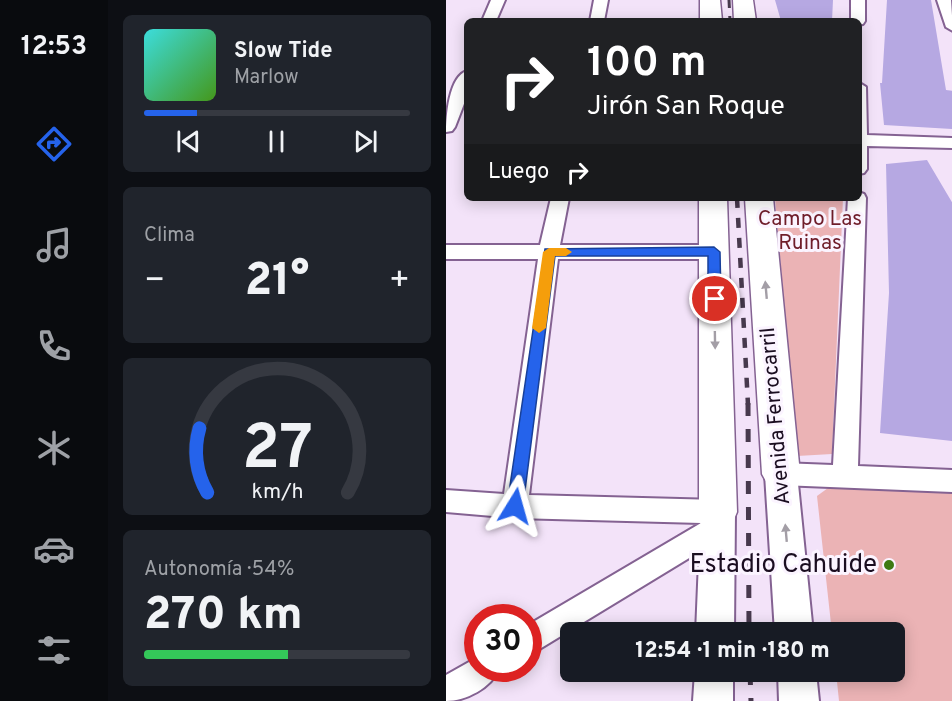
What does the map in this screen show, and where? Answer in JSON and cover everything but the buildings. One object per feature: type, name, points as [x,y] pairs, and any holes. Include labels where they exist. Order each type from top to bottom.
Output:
[{"type":"main road","points":[[710,0],[711,18]]},
{"type":"main road","points":[[743,0],[745,18]]},
{"type":"main road","points":[[713,201],[718,520]]},
{"type":"main road","name":"Avenida Ferrocarril","points":[[759,201],[781,474]]},
{"type":"street","points":[[490,18],[498,0]]},
{"type":"street","points":[[598,18],[601,0]]},
{"type":"street","points":[[858,0],[858,18]]},
{"type":"street","points":[[944,0],[953,27]]},
{"type":"street","points":[[464,83],[446,127],[464,127]]},
{"type":"street","points":[[862,140],[953,143]]},
{"type":"street","points":[[515,506],[549,252],[559,201]]},
{"type":"street","points":[[845,476],[857,201]]},
{"type":"street","points":[[446,252],[714,252]]},
{"type":"street","points":[[781,474],[953,481]]},
{"type":"street","name":"Avenida Ferrocarril","points":[[781,474],[793,622]]},
{"type":"street","points":[[446,501],[718,520]]},
{"type":"street","points":[[715,622],[718,520]]},
{"type":"street","points":[[542,633],[718,520]]},
{"type":"street","points":[[446,692],[464,681]]},
{"type":"street","points":[[713,701],[714,682]]},
{"type":"street","points":[[798,682],[799,701]]},
{"type":"green space","name":"Campo Las Ruinas","points":[[775,201],[843,201],[832,454],[797,456]]},
{"type":"green space","name":"Estadio Cahuide","points":[[828,488],[952,493],[952,701],[839,701],[837,682],[905,682],[905,622],[831,622],[817,496]]},
{"type":"railway","points":[[729,0],[730,18]]},
{"type":"railway","points":[[737,201],[748,405]]},
{"type":"railway","points":[[748,403],[749,622]]},
{"type":"railway","points":[[750,682],[751,701]]},
{"type":"slow traffic","points":[[539,328],[549,252],[566,252]]},
{"type":"place","name":"Estadio Cahuide","points":[[889,565]]},
{"type":"route","points":[[515,506],[549,252],[714,252],[715,299]]}]
